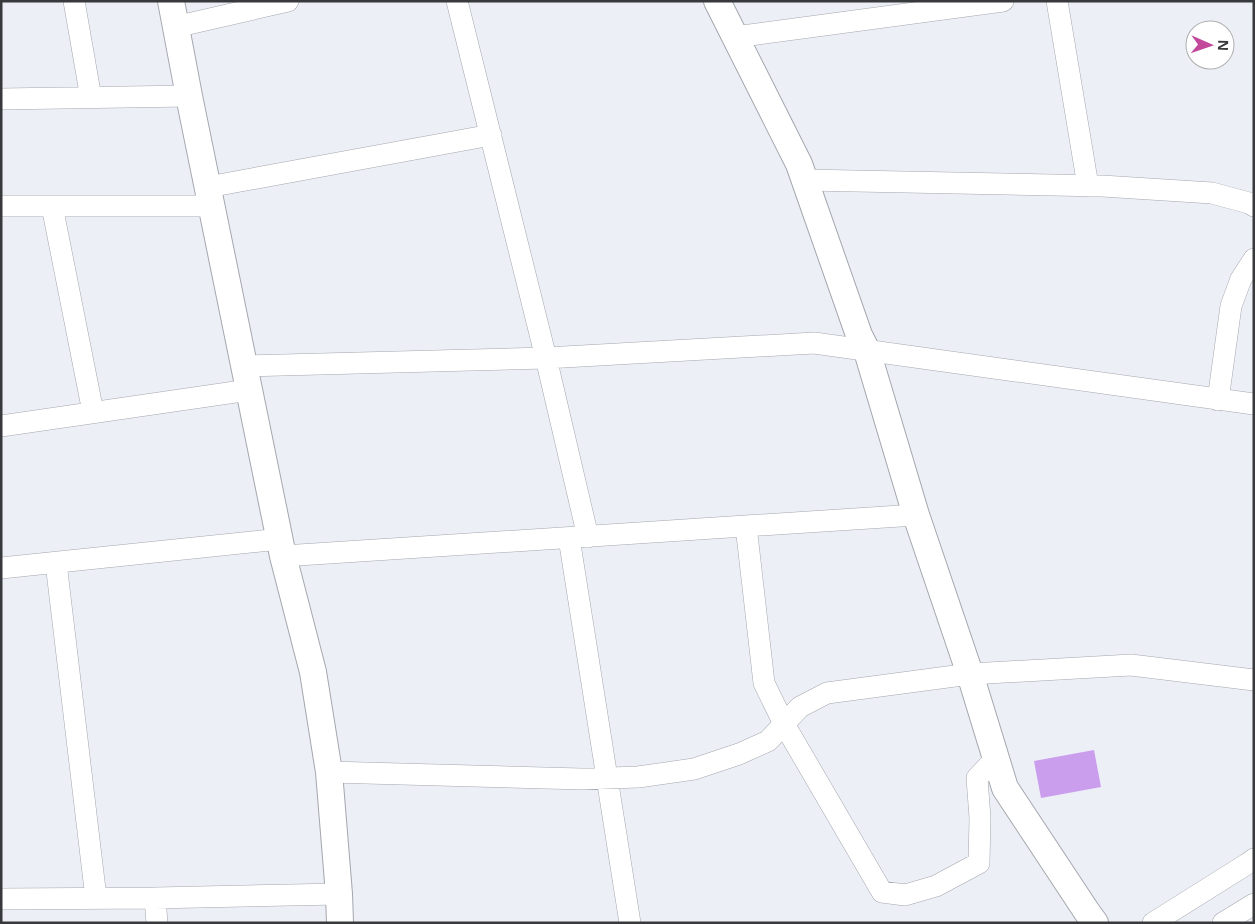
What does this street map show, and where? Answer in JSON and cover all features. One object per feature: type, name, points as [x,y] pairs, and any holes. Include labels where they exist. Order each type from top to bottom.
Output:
[{"type":"street","points":[[74,1],[91,98]]},
{"type":"street","points":[[171,1],[282,548],[313,672],[329,772],[340,923]]},
{"type":"street","points":[[175,27],[288,1]]},
{"type":"street","points":[[457,1],[546,358],[578,537],[606,778],[630,923]]},
{"type":"street","points":[[717,1],[799,164],[805,180],[859,335],[867,351],[916,515],[970,674],[1005,788],[1095,923]]},
{"type":"street","points":[[735,37],[1003,1]]},
{"type":"street","points":[[1056,1],[1088,186]]},
{"type":"street","points":[[1,99],[189,96]]},
{"type":"street","points":[[1,206],[52,206],[210,197],[491,135]]},
{"type":"street","points":[[805,180],[1088,186],[1212,192],[1254,206]]},
{"type":"street","points":[[52,206],[94,412]]},
{"type":"street","points":[[1218,400],[1231,306],[1242,279],[1254,259]]},
{"type":"street","points":[[1,426],[94,412],[247,378],[546,358],[814,343],[1254,404]]},
{"type":"street","points":[[1,568],[282,548],[578,537],[916,515]]},
{"type":"street","points":[[746,526],[764,683],[784,724],[882,892],[905,895],[936,886],[979,863],[980,818],[977,778],[996,758]]},
{"type":"street","points":[[56,563],[96,898]]},
{"type":"street","points":[[329,772],[582,779],[638,777],[694,769],[739,754],[768,741],[800,707],[827,692],[970,674],[1131,665],[1254,680]]},
{"type":"street","points":[[1152,923],[1254,859]]},
{"type":"street","points":[[1,899],[339,894]]},
{"type":"street","points":[[155,898],[157,923]]},
{"type":"street","points":[[1223,923],[1254,904]]},
{"type":"building","points":[[1094,750],[1101,787],[1041,798],[1034,761]]}]
